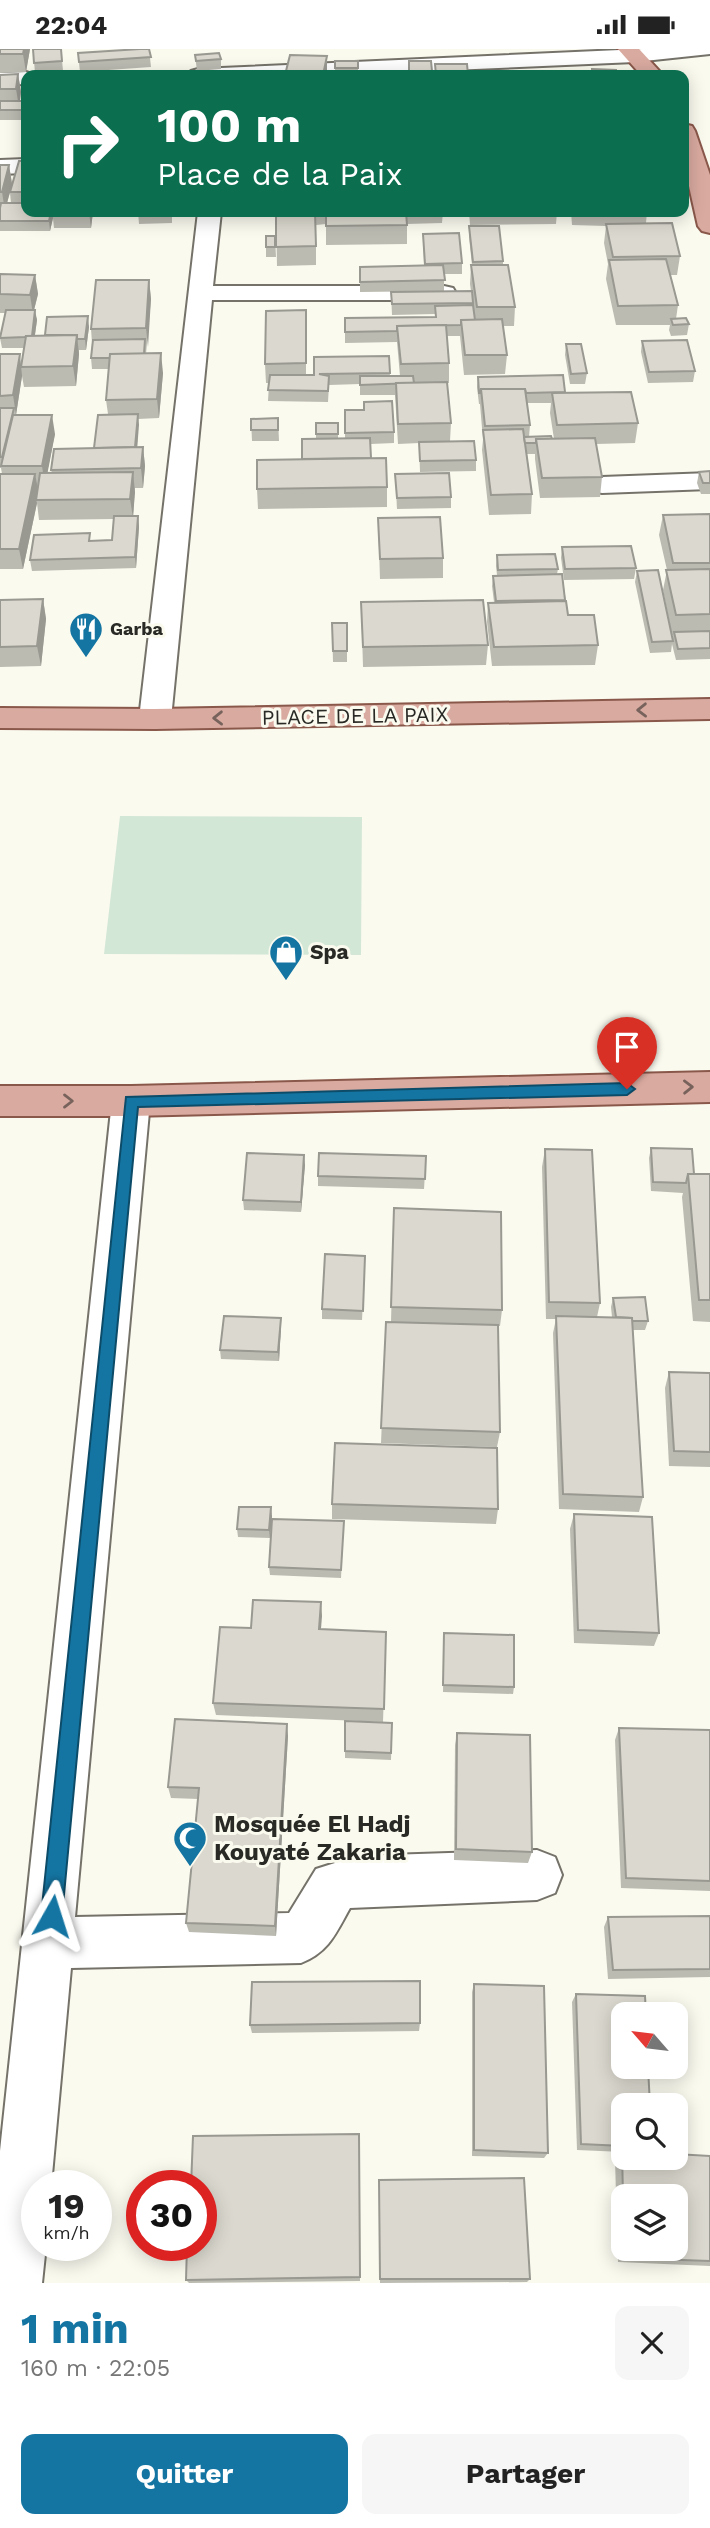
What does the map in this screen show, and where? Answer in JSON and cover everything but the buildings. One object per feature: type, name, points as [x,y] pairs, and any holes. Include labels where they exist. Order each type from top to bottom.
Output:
[{"type":"main road","points":[[631,53],[647,70]]},
{"type":"main road","points":[[689,145],[710,226]]},
{"type":"main road","name":"PLACE DE LA PAIX","points":[[0,718],[155,719],[710,709]]},
{"type":"main road","points":[[0,1101],[131,1101],[710,1087]]},
{"type":"street","points":[[273,70],[287,49]]},
{"type":"street","points":[[310,70],[704,49]]},
{"type":"street","points":[[0,79],[21,78]]},
{"type":"street","points":[[0,167],[21,166]]},
{"type":"street","points":[[155,719],[209,217]]},
{"type":"street","points":[[201,293],[463,293]]},
{"type":"street","points":[[602,485],[710,481]]},
{"type":"street","points":[[14,2283],[131,1101]]},
{"type":"street","points":[[49,1943],[301,1938],[316,1919],[334,1887],[356,1881],[537,1875]]},
{"type":"green space","points":[[120,816],[362,817],[361,955],[104,954]]},
{"type":"place","name":"Garba","points":[[86,659]]},
{"type":"place","name":"Spa","points":[[286,982]]},
{"type":"place","name":"Mosquée El Hadj Kouyaté Zakaria","points":[[190,1868]]},
{"type":"route","points":[[52,1916],[131,1101],[627,1089]]}]
